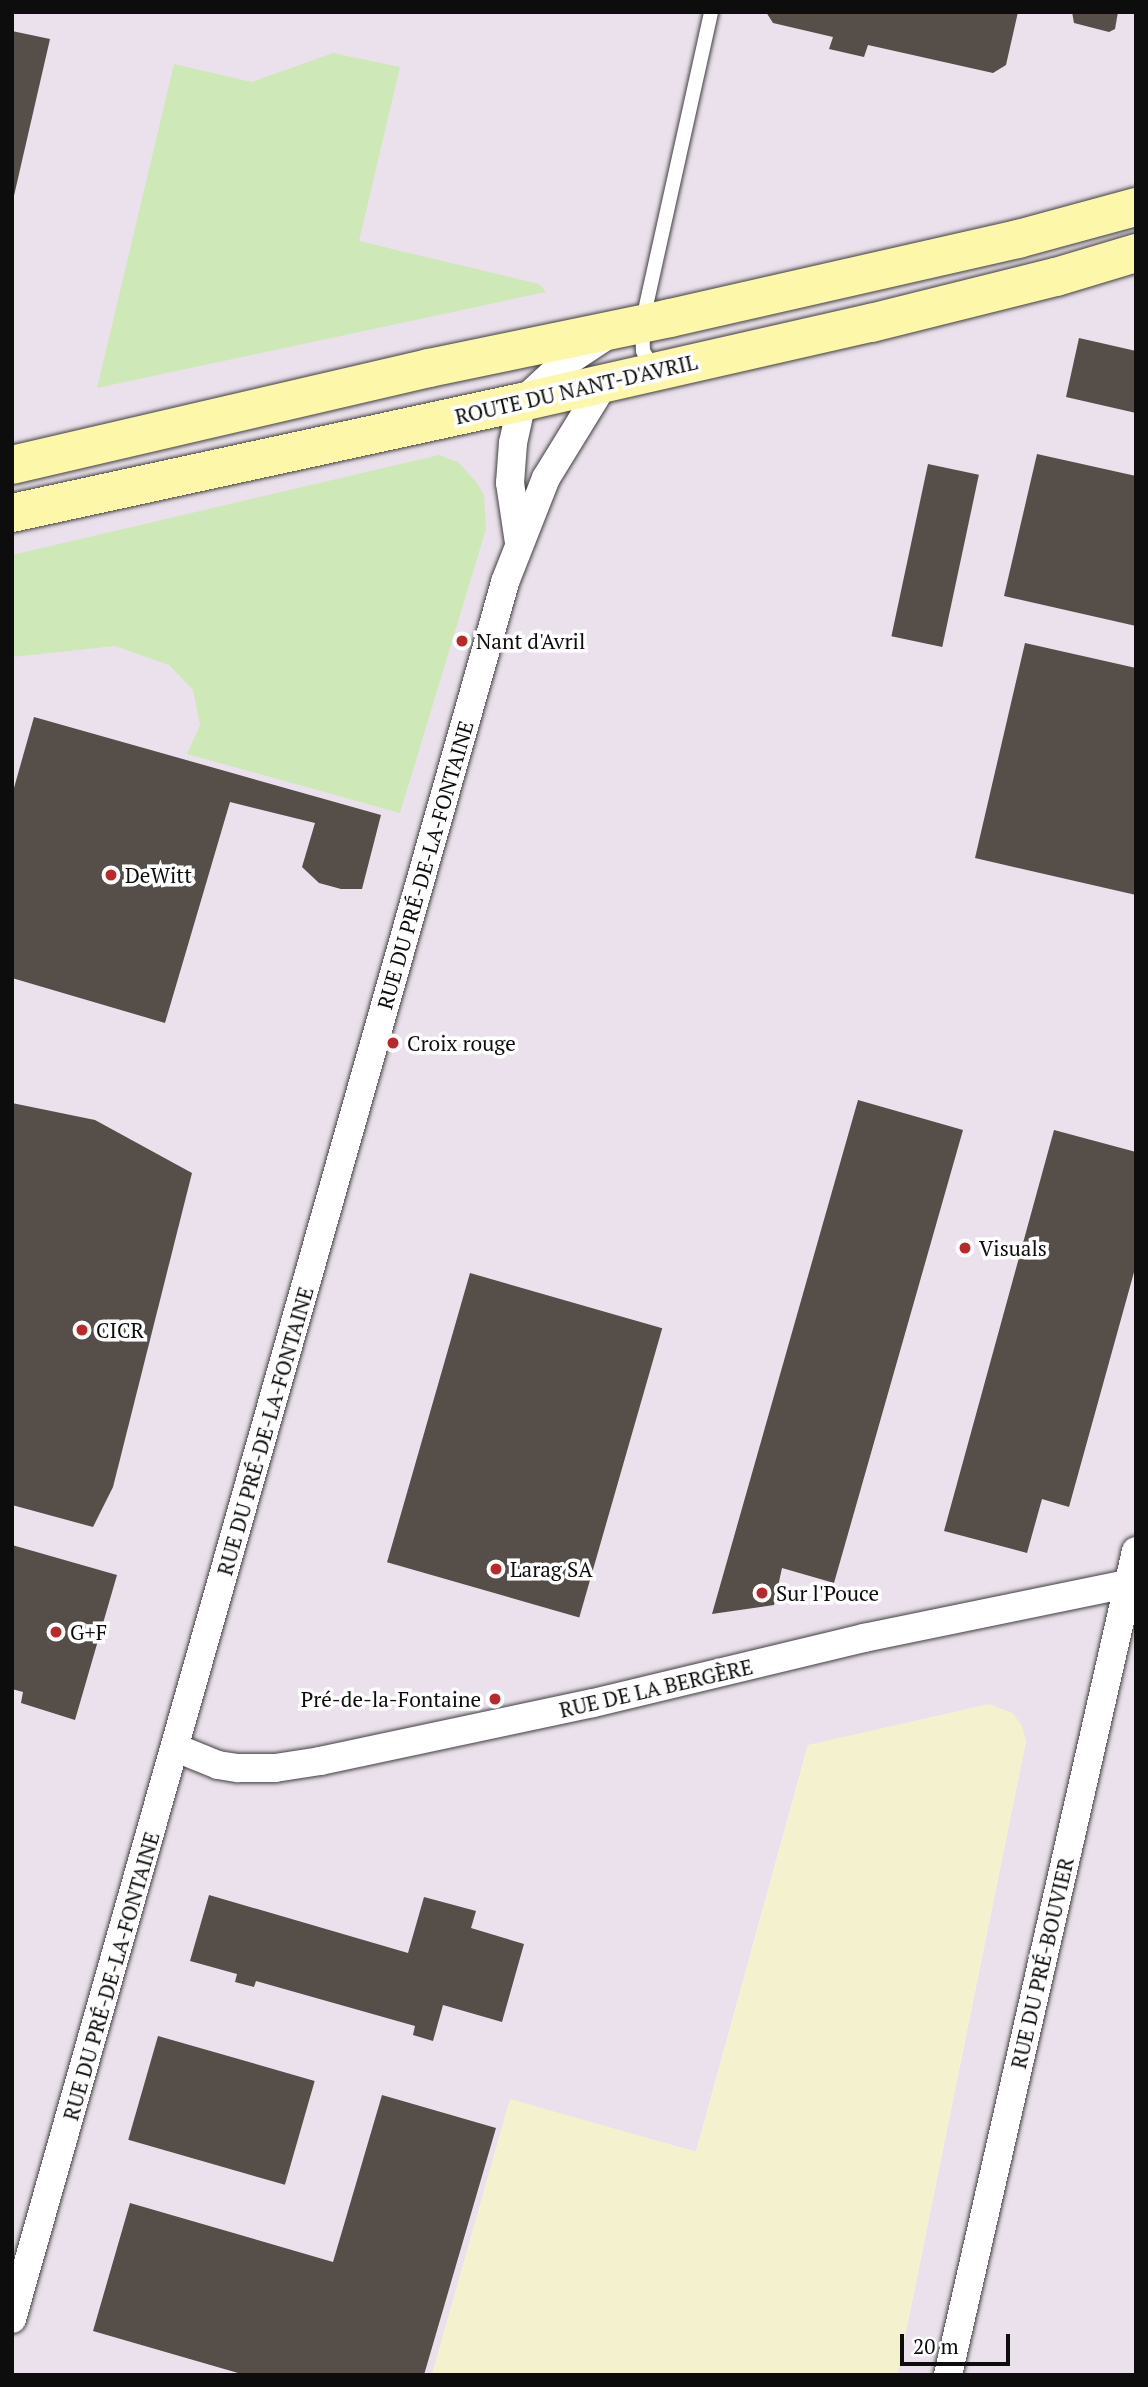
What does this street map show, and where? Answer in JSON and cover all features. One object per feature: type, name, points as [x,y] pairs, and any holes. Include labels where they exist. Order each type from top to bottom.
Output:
[{"type":"main road","points":[[12,465],[429,368],[630,327],[1018,239],[1136,207]]},
{"type":"main road","name":"ROUTE DU NANT-D'AVRIL","points":[[12,513],[522,402],[884,319],[1136,253]]},
{"type":"street","points":[[522,402],[562,365],[630,327]]},
{"type":"street","name":"RUE DU PRÉ-DE-LA-FONTAINE","points":[[12,2319],[519,542],[546,478],[606,383]]},
{"type":"street","name":"RUE DU PRÉ-DE-LA-FONTAINE","points":[[519,542],[510,483],[513,443],[522,402]]},
{"type":"street","name":"RUE DU PRÉ-BOUVIER","points":[[948,2375],[1132,1583],[1136,1551]]},
{"type":"street","name":"RUE DE LA BERGÈRE","points":[[176,1748],[218,1765],[238,1768],[275,1768],[320,1761],[593,1703],[864,1638],[1132,1583]]},
{"type":"lane","points":[[656,371],[630,327],[711,12]]},
{"type":"shaded area","points":[[12,12],[1136,12],[1136,2375],[897,2375],[1026,1740],[808,1745],[696,2152],[510,2100],[432,2375],[12,2375]]},
{"type":"shaded area","points":[[989,1704],[1012,1713],[1021,1724],[1026,1740],[897,2375],[432,2375],[510,2099],[696,2152],[808,1745]]},
{"type":"green space","points":[[333,53],[400,67],[359,241],[539,284],[546,292],[97,388],[174,64],[252,82]]},
{"type":"green space","points":[[439,455],[458,462],[477,483],[484,495],[486,529],[400,813],[187,754],[200,725],[193,690],[169,665],[115,646],[12,657],[12,555]]},
{"type":"building","points":[[766,12],[1018,12],[1006,65],[993,73],[868,45],[864,57],[829,49],[833,37],[773,23]]},
{"type":"building","points":[[1072,12],[1118,12],[1115,29],[1109,32],[1074,23]]},
{"type":"building","points":[[12,31],[50,39],[13,200],[12,200]]},
{"type":"building","points":[[1079,338],[1136,351],[1136,413],[1066,397]]},
{"type":"building","points":[[1037,454],[1136,476],[1136,626],[1004,596]]},
{"type":"building","points":[[928,464],[979,475],[942,647],[891,636]]},
{"type":"building","points":[[1025,643],[1136,668],[1136,895],[975,858]]},
{"type":"building","name":"DeWitt","points":[[34,717],[381,815],[362,889],[341,889],[319,883],[302,867],[315,823],[230,802],[165,1023],[12,978],[12,795]]},
{"type":"building","points":[[858,1100],[963,1130],[834,1583],[782,1568],[774,1605],[712,1614]]},
{"type":"building","name":"CICR","points":[[12,1103],[95,1120],[192,1173],[113,1487],[93,1527],[12,1505]]},
{"type":"building","points":[[1054,1130],[1136,1152],[1136,1265],[1069,1507],[1042,1499],[1027,1553],[944,1531]]},
{"type":"building","points":[[470,1273],[662,1328],[579,1617],[387,1562]]},
{"type":"building","name":"G+F","points":[[12,1545],[117,1575],[75,1720],[21,1703],[23,1692],[12,1689]]},
{"type":"building","points":[[209,1895],[408,1953],[424,1897],[476,1911],[471,1928],[524,1944],[502,2022],[443,2005],[433,2041],[413,2035],[415,2026],[256,1981],[254,1987],[235,1982],[237,1974],[190,1961]]},
{"type":"building","points":[[158,2036],[315,2081],[285,2185],[128,2140]]},
{"type":"building","points":[[382,2095],[496,2128],[424,2375],[245,2375],[93,2331],[130,2203],[333,2262]]},
{"type":"place","name":"Nant d'Avril","points":[[462,641]]},
{"type":"place","name":"DeWitt","points":[[111,875]]},
{"type":"place","name":"Croix rouge","points":[[393,1043]]},
{"type":"place","name":"Visuals","points":[[965,1248]]},
{"type":"place","name":"CICR","points":[[82,1330]]},
{"type":"place","name":"Larag SA","points":[[496,1569]]},
{"type":"place","name":"Sur l'Pouce","points":[[762,1593]]},
{"type":"place","name":"G+F","points":[[56,1632]]},
{"type":"place","name":"Pré-de-la-Fontaine","points":[[495,1699]]}]
